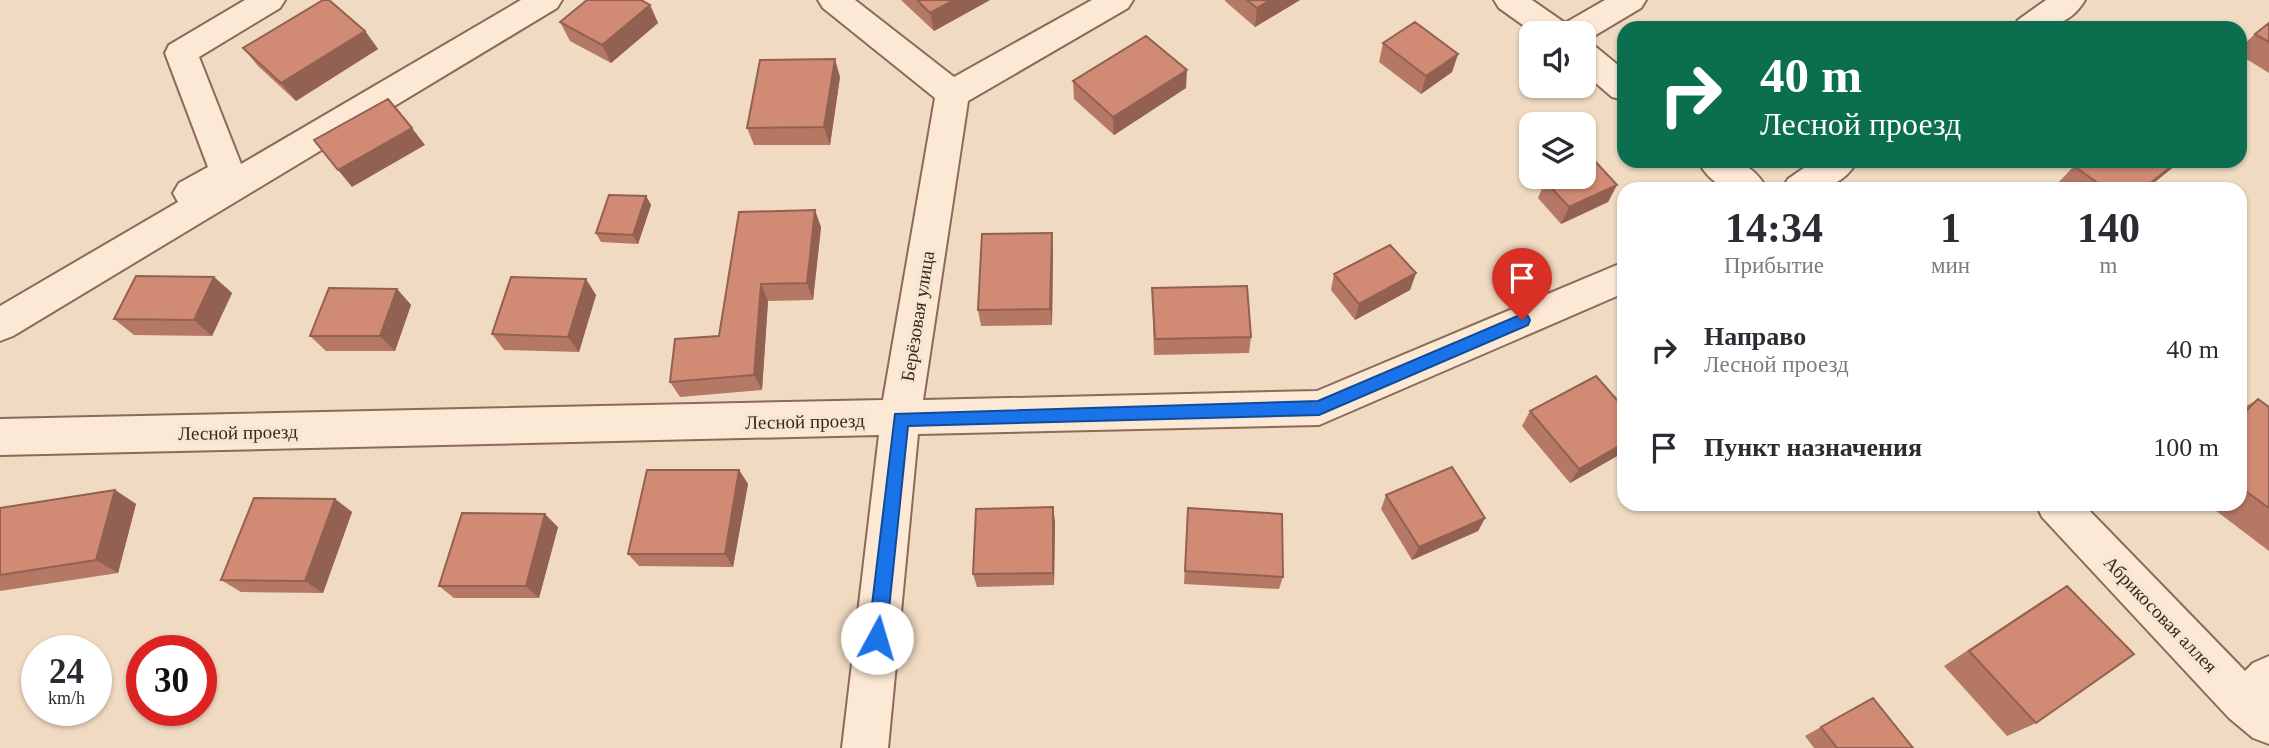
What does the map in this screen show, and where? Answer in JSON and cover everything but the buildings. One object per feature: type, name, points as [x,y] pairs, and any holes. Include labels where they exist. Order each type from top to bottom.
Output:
[{"type":"street","points":[[0,307],[227,172],[181,53],[269,0]]},
{"type":"street","points":[[0,326],[546,0]]},
{"type":"street","points":[[834,0],[952,94],[1117,0]]},
{"type":"street","points":[[1510,0],[1539,21]]},
{"type":"street","points":[[1594,21],[1630,0]]},
{"type":"street","points":[[2039,21],[2069,0]]},
{"type":"street","points":[[1596,65],[1617,82]]},
{"type":"street","name":"Берёзовая улица","points":[[865,748],[901,419],[952,94]]},
{"type":"street","points":[[1724,168],[1740,182]]},
{"type":"street","points":[[1810,182],[1830,168]]},
{"type":"street","name":"Лесной проезд","points":[[0,437],[1319,408],[1617,280]]},
{"type":"street","name":"Абрикосовая аллея","points":[[2063,511],[2261,701]]},
{"type":"route","points":[[877,638],[901,419],[1319,408],[1522,320]]}]
